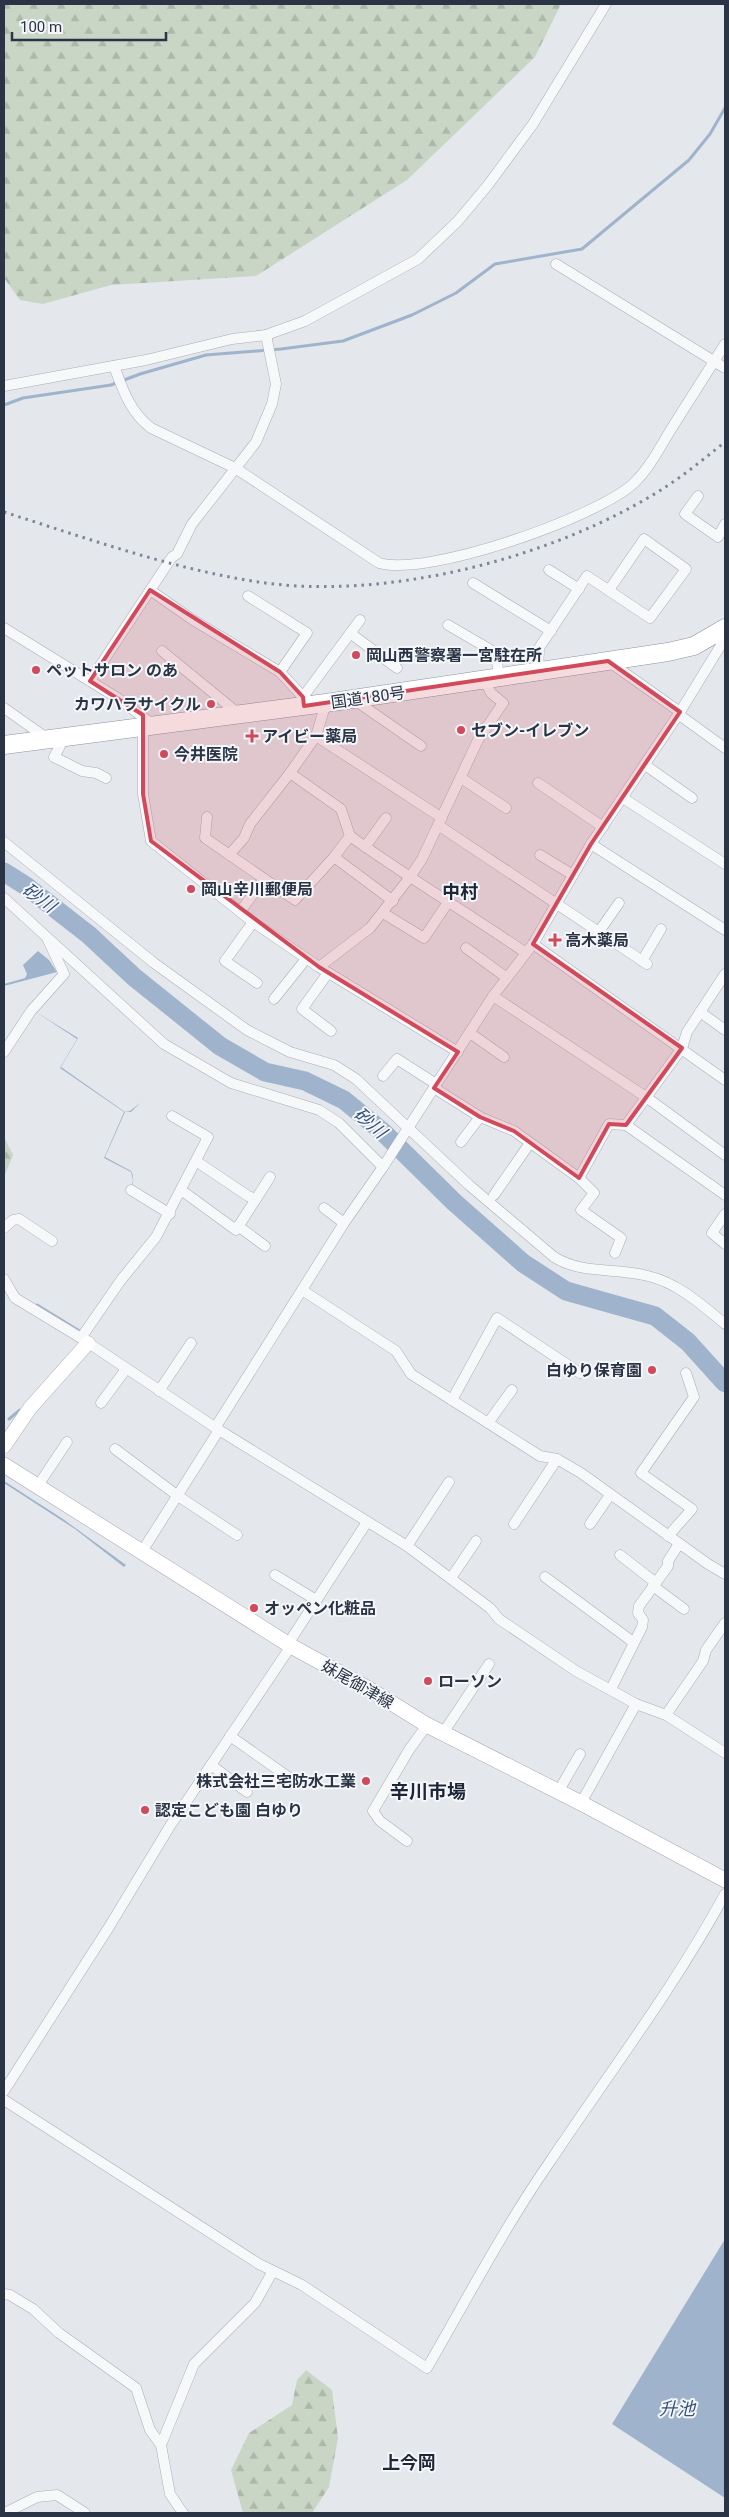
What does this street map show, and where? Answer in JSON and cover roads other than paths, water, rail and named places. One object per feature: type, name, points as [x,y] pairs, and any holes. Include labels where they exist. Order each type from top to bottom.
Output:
[{"type":"highway","name":"国道180号","points":[[4,745],[239,715],[304,701],[326,703],[608,661],[682,649],[722,630]]},
{"type":"main road","name":"妹尾御津線","points":[[4,1465],[289,1645],[369,1689],[428,1725],[581,1803],[725,1880]]},
{"type":"street","points":[[4,386],[114,366],[232,339],[266,335],[305,322],[418,259],[457,222],[494,177],[533,124],[606,4]]},
{"type":"street","points":[[556,264],[725,368]]},
{"type":"street","points":[[90,681],[172,557],[176,554],[192,524],[256,442],[276,394],[276,384],[266,335]]},
{"type":"street","points":[[114,366],[129,404],[139,419],[151,428],[235,468],[379,563],[396,566],[476,552],[521,538],[584,512],[618,495],[633,484],[648,466],[725,344]]},
{"type":"street","points":[[698,496],[685,514],[718,537],[725,524]]},
{"type":"street","points":[[538,672],[539,648],[587,576],[650,618],[686,569],[644,539],[609,590]]},
{"type":"street","points":[[549,570],[579,589]]},
{"type":"street","points":[[474,583],[551,632]]},
{"type":"street","points":[[150,590],[193,620],[280,672],[304,701],[360,620]]},
{"type":"street","points":[[248,596],[307,633],[280,672]]},
{"type":"street","points":[[319,967],[370,928],[410,877],[422,859],[478,740],[503,703],[491,693],[491,679],[496,652],[448,625]]},
{"type":"street","points":[[4,628],[148,718],[149,727],[143,794],[144,812],[151,841],[240,912],[306,959],[458,1052]]},
{"type":"street","points":[[141,1553],[178,1496],[344,1223],[385,1165],[493,996],[532,944],[591,844],[679,713],[721,645],[722,630]]},
{"type":"street","points":[[350,633],[397,668]]},
{"type":"street","points":[[162,651],[239,715]]},
{"type":"street","points":[[608,661],[725,748]]},
{"type":"street","points":[[353,699],[421,746]]},
{"type":"street","points":[[229,855],[244,838],[250,824],[263,804],[290,773],[316,736],[326,703]]},
{"type":"street","points":[[4,708],[54,739],[60,746],[54,757],[82,771],[96,773],[106,778]]},
{"type":"street","points":[[316,736],[556,905],[644,963],[661,929]]},
{"type":"street","points":[[645,765],[692,798]]},
{"type":"street","points":[[290,773],[341,808],[350,836],[402,874],[450,901],[526,953]]},
{"type":"street","points":[[460,778],[506,808]]},
{"type":"street","points":[[538,784],[603,827]]},
{"type":"street","points":[[623,798],[725,864]]},
{"type":"street","points":[[207,817],[204,838],[294,900],[334,857],[350,836]]},
{"type":"street","points":[[365,847],[386,818]]},
{"type":"street","points":[[4,842],[154,963],[248,1030],[290,1052],[344,1070],[468,1185],[554,1257],[564,1263],[585,1269],[630,1272],[663,1281],[688,1294],[725,1324]]},
{"type":"street","points":[[591,844],[725,930]]},
{"type":"street","points":[[540,855],[573,875]]},
{"type":"street","points":[[334,857],[393,901]]},
{"type":"street","points":[[240,912],[264,879]]},
{"type":"street","points":[[4,898],[46,934],[164,1044],[231,1083],[319,1110],[330,1116],[385,1165]]},
{"type":"street","points":[[383,913],[424,938],[450,901]]},
{"type":"street","points":[[598,932],[619,903]]},
{"type":"street","points":[[254,922],[225,961],[257,983]]},
{"type":"street","points":[[4,1052],[31,1011],[64,974],[46,934]]},
{"type":"street","points":[[532,944],[725,1080]]},
{"type":"street","points":[[466,948],[507,978]]},
{"type":"street","points":[[274,999],[306,959]]},
{"type":"street","points":[[328,973],[302,1009],[331,1031]]},
{"type":"street","points":[[626,1124],[682,1048],[687,1032],[725,974]]},
{"type":"street","points":[[493,996],[646,1097],[725,1154]]},
{"type":"street","points":[[700,1012],[725,1030]]},
{"type":"street","points":[[470,1033],[504,1057]]},
{"type":"street","points":[[383,1076],[397,1059],[480,1117],[514,1131],[579,1178],[594,1193],[581,1210],[621,1238],[615,1253]]},
{"type":"street","points":[[4,1446],[30,1408],[84,1341],[121,1280],[156,1237],[170,1214],[208,1137],[172,1116]]},
{"type":"street","points":[[461,1142],[480,1117]]},
{"type":"street","points":[[579,1178],[609,1124],[626,1124],[725,1195]]},
{"type":"street","points":[[494,1195],[530,1143]]},
{"type":"street","points":[[196,1161],[248,1196],[256,1199]]},
{"type":"street","points":[[181,1190],[236,1230],[270,1177]]},
{"type":"street","points":[[131,1190],[170,1214]]},
{"type":"street","points":[[324,1208],[344,1223]]},
{"type":"street","points":[[725,1214],[712,1233],[725,1244]]},
{"type":"street","points":[[4,1228],[12,1220],[19,1219],[52,1241]]},
{"type":"street","points":[[238,1226],[265,1246]]},
{"type":"street","points":[[4,1279],[15,1298],[126,1368],[217,1429],[407,1546],[490,1608],[499,1619],[576,1671],[636,1704],[666,1715],[723,1748]]},
{"type":"street","points":[[302,1290],[396,1351],[411,1374],[540,1456],[557,1459],[725,1574]]},
{"type":"street","points":[[452,1400],[497,1318],[580,1373]]},
{"type":"street","points":[[159,1391],[191,1343]]},
{"type":"street","points":[[101,1403],[126,1368]]},
{"type":"street","points":[[668,1536],[692,1509],[641,1473],[694,1397],[686,1373]]},
{"type":"street","points":[[488,1423],[512,1390]]},
{"type":"street","points":[[37,1487],[67,1442]]},
{"type":"street","points":[[115,1449],[178,1496],[237,1534]]},
{"type":"street","points":[[514,1524],[557,1459]]},
{"type":"street","points":[[407,1546],[449,1482]]},
{"type":"street","points":[[590,1524],[610,1494]]},
{"type":"street","points":[[4,2091],[109,1927],[170,1826],[289,1645],[366,1522]]},
{"type":"street","points":[[452,1578],[476,1541]]},
{"type":"street","points":[[611,1690],[642,1627],[643,1620],[638,1614],[639,1606],[679,1544]]},
{"type":"street","points":[[620,1555],[684,1609]]},
{"type":"street","points":[[275,1575],[316,1600]]},
{"type":"street","points":[[545,1577],[633,1642]]},
{"type":"street","points":[[666,1715],[703,1661],[706,1650],[725,1623]]},
{"type":"street","points":[[443,1733],[489,1664]]},
{"type":"street","points":[[581,1803],[636,1704]]},
{"type":"street","points":[[407,1841],[380,1821],[373,1812],[409,1750],[428,1725]]},
{"type":"street","points":[[230,1736],[294,1782]]},
{"type":"street","points":[[558,1792],[580,1754]]},
{"type":"street","points":[[211,1765],[246,1792]]},
{"type":"street","points":[[4,2100],[259,2264],[302,2285],[427,2368],[504,2233],[547,2164],[691,1956],[725,1894]]},
{"type":"street","points":[[161,2445],[194,2364],[255,2303],[273,2271]]},
{"type":"street","points":[[4,2294],[10,2295],[33,2309],[59,2333],[136,2388],[150,2430],[161,2445],[170,2494],[183,2513]]},
{"type":"street","points":[[8,2510],[37,2497],[57,2495],[85,2513]]},
{"type":"water","points":[[38,951],[49,960],[57,972],[4,986],[4,984],[25,978],[27,974],[23,965]]},
{"type":"water","points":[[36,1012],[78,1038],[61,1067],[125,1112],[105,1157],[131,1171],[133,1180],[131,1172],[104,1158],[124,1112],[60,1068],[77,1039]]},
{"type":"water","points":[[133,1180],[133,1186],[169,1207],[132,1187]]},
{"type":"water","points":[[4,1481],[63,1519],[126,1565],[124,1567],[75,1529],[4,1483]]},
{"type":"water","name":"升池","points":[[725,2239],[725,2498],[612,2424]]},
{"type":"waterway","points":[[4,405],[23,398],[111,385],[140,374],[206,355],[281,349],[343,341],[412,315],[456,293],[495,264],[582,249],[689,160],[710,134],[725,108]]},
{"type":"waterway","name":"砂川","points":[[4,872],[26,886],[89,935],[134,977],[220,1046],[265,1072],[305,1081],[344,1100],[383,1132],[454,1202],[523,1263],[566,1291],[655,1316],[688,1342],[725,1383]]},
{"type":"waterway","points":[[37,1305],[81,1332]]},
{"type":"waterway","points":[[9,1419],[20,1410]]},
{"type":"railway","points":[[4,512],[127,551],[220,575],[252,581],[303,586],[356,586],[411,580],[467,569],[522,554],[574,534],[623,512],[667,486],[725,442]]},
{"type":"place","name":"岡山西警察署一宮駐在所","points":[[356,655]]},
{"type":"place","name":"ペットサロン のあ","points":[[36,670]]},
{"type":"place","name":"カワハラサイクル","points":[[211,704]]},
{"type":"place","name":"セブン-イレブン","points":[[461,730]]},
{"type":"place","name":"アイビー薬局","points":[[252,736]]},
{"type":"place","name":"今井医院","points":[[164,754]]},
{"type":"place","name":"岡山辛川郵便局","points":[[191,889]]},
{"type":"place","name":"高木薬局","points":[[555,940]]},
{"type":"place","name":"白ゆり保育園","points":[[652,1370]]},
{"type":"place","name":"オッペン化粧品","points":[[254,1608]]},
{"type":"place","name":"ローソン","points":[[428,1681]]},
{"type":"place","name":"株式会社三宅防水工業","points":[[366,1781]]},
{"type":"place","name":"認定こども園 白ゆり","points":[[145,1810]]},
{"type":"district","name":"中村","points":[[460,892]]},
{"type":"district","name":"辛川市場","points":[[428,1791]]},
{"type":"district","name":"上今岡","points":[[409,2463]]}]
